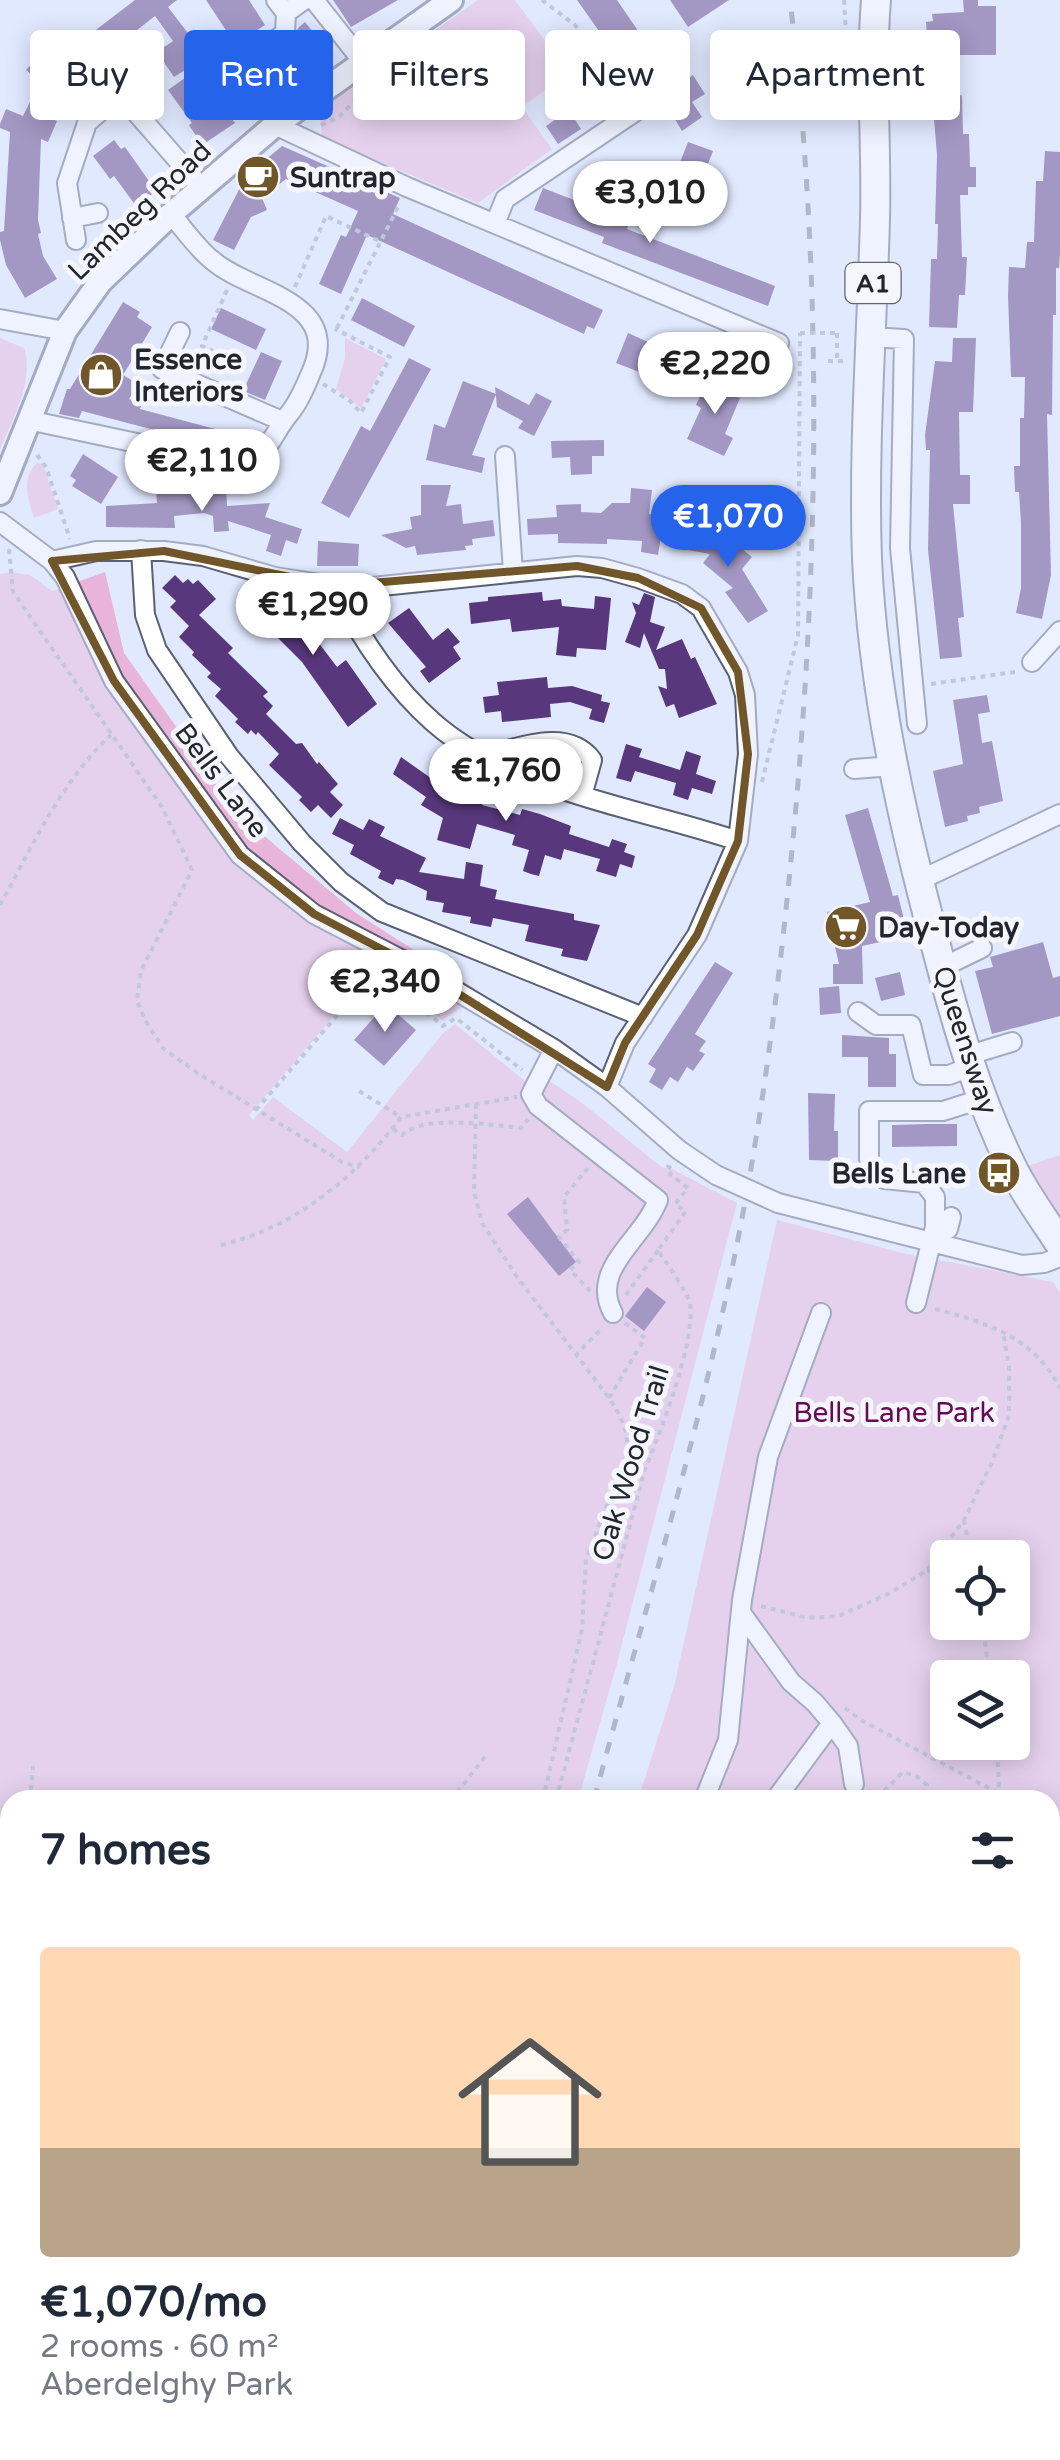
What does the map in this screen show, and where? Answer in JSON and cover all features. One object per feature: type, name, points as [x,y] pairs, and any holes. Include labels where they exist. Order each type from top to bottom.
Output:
[{"type":"highway","name":"Queensway","points":[[868,0],[873,30]]},
{"type":"highway","name":"Queensway","points":[[873,30],[876,0]]},
{"type":"highway","name":"Queensway","points":[[876,120],[868,560],[873,634],[893,766],[918,881],[968,1062],[1013,1170],[1060,1244]]},
{"type":"main road","name":"Lambeg Road","points":[[408,30],[451,0]]},
{"type":"main road","name":"Lambeg Road","points":[[0,493],[65,331],[100,282],[170,214],[275,125],[353,69]]},
{"type":"street","points":[[281,6],[304,0]]},
{"type":"street","points":[[314,0],[353,50]]},
{"type":"street","points":[[76,240],[66,183],[90,120]]},
{"type":"street","points":[[143,120],[202,188]]},
{"type":"street","points":[[495,224],[505,198],[622,120]]},
{"type":"street","points":[[275,125],[407,187],[779,343]]},
{"type":"street","points":[[72,218],[98,213]]},
{"type":"street","points":[[26,427],[236,464],[265,453],[310,376],[316,361],[316,337],[308,319],[290,300],[213,262],[170,214]]},
{"type":"street","points":[[0,319],[65,331]]},
{"type":"street","points":[[180,332],[162,369],[226,397],[288,415]]},
{"type":"street","points":[[871,337],[904,339],[900,548],[917,724]]},
{"type":"street","points":[[505,456],[513,572]]},
{"type":"street","name":"Bells Lane","points":[[4,526],[52,560],[65,576],[114,680],[240,854],[314,914],[414,966],[554,1049],[716,1175],[778,1203],[1022,1265],[1060,1257]]},
{"type":"street","points":[[141,550],[145,615],[157,650],[229,756],[302,843],[342,882],[382,912],[644,1017]]},
{"type":"street","points":[[52,560],[96,551],[141,550],[203,556],[275,577],[372,587],[577,566],[602,568],[682,594],[701,608],[738,672],[745,696],[747,782],[738,841],[696,935],[625,1043],[610,1090]]},
{"type":"street","points":[[334,586],[352,622],[384,668],[433,722],[485,756],[582,796],[738,841]]},
{"type":"street","points":[[1035,650],[1060,632]]},
{"type":"street","points":[[882,688],[911,683]]},
{"type":"street","points":[[485,756],[546,742],[576,744],[592,760],[582,796]]},
{"type":"street","points":[[854,769],[893,766]]},
{"type":"street","points":[[918,881],[1060,814]]},
{"type":"street","points":[[942,968],[982,948]]},
{"type":"street","points":[[858,1012],[876,1025],[911,1025],[923,1075],[948,1075],[1012,1042]]},
{"type":"street","points":[[554,1049],[534,1095],[658,1200],[653,1214],[609,1273],[608,1305]]},
{"type":"street","points":[[869,1159],[869,1112],[943,1111],[981,1099]]},
{"type":"street","points":[[884,1178],[924,1183],[935,1197],[932,1242],[916,1303]]},
{"type":"street","points":[[932,1242],[948,1229],[951,1217]]},
{"type":"street","points":[[708,1790],[728,1740],[754,1520],[768,1456],[821,1313]]},
{"type":"street","points":[[742,1614],[792,1682],[816,1703],[848,1746],[854,1784]]},
{"type":"street","points":[[782,1790],[832,1723]]},
{"type":"path","points":[[542,0],[579,30]]},
{"type":"path","points":[[302,138],[339,117],[360,95],[430,42],[446,40],[463,28]]},
{"type":"path","points":[[316,337],[336,328],[395,213]]},
{"type":"path","points":[[290,300],[326,216],[380,242]]},
{"type":"path","points":[[226,397],[230,359],[202,346],[235,273]]},
{"type":"path","points":[[310,376],[350,402],[361,414],[390,357],[336,328]]},
{"type":"path","points":[[747,782],[765,782],[800,636],[800,333],[837,333],[837,358]]},
{"type":"path","points":[[26,427],[46,467],[76,556]]},
{"type":"path","points":[[4,526],[13,592],[162,807],[192,870],[141,971],[137,1001],[163,1048],[342,1162],[360,1167]]},
{"type":"path","points":[[911,683],[925,685],[1020,671],[1035,650]]},
{"type":"path","points":[[0,905],[74,778],[111,735]]},
{"type":"path","points":[[256,1110],[376,970],[443,1026],[456,1018],[522,1070],[534,1095]]},
{"type":"path","points":[[360,1091],[402,1117]]},
{"type":"path","points":[[221,1245],[248,1239],[312,1205],[360,1167],[402,1117],[534,1095]]},
{"type":"path","points":[[392,1129],[402,1135],[420,1125],[477,1123],[521,1128],[534,1095]]},
{"type":"path","points":[[476,1104],[474,1192],[482,1223],[609,1398],[628,1437],[627,1455],[586,1558],[582,1629],[545,1790]]},
{"type":"path","points":[[600,1154],[564,1197],[567,1230],[559,1236],[578,1262],[570,1270],[584,1288],[646,1338],[609,1398]]},
{"type":"path","points":[[576,1356],[608,1305],[658,1250],[686,1211],[675,1204],[688,1188],[670,1174],[670,1168]]},
{"type":"path","name":"Oak Wood Trail","points":[[559,1790],[645,1468],[665,1423],[686,1344],[690,1302],[658,1250]]},
{"type":"path","points":[[916,1303],[1004,1332],[1027,1345],[1060,1388]]},
{"type":"path","points":[[768,1620],[761,1606],[808,1618],[838,1616],[892,1592],[926,1571],[964,1520],[1009,1415],[1004,1332]]},
{"type":"path","points":[[964,1520],[968,1540]]},
{"type":"path","points":[[926,1571],[930,1571]]},
{"type":"path","points":[[831,1698],[861,1720],[990,1790]]},
{"type":"path","points":[[459,1790],[485,1757]]},
{"type":"path","points":[[998,1760],[999,1790]]},
{"type":"path","points":[[31,1790],[33,1766]]},
{"type":"path","points":[[885,1790],[903,1772],[927,1785],[922,1790]]},
{"type":"highlighted area","points":[[164,551],[334,586],[577,566],[638,578],[701,608],[738,672],[748,754],[738,841],[697,935],[625,1043],[607,1087],[414,966],[314,914],[240,855],[114,681],[52,561]]},
{"type":"green space","points":[[478,0],[515,0],[545,41],[545,90],[525,105],[525,30],[435,30]]},
{"type":"green space","points":[[353,87],[353,120],[525,120],[525,111],[552,149],[478,203],[322,138],[321,120],[333,120],[333,101]]},
{"type":"green space","points":[[0,338],[24,348],[27,374],[21,400],[0,450]]},
{"type":"green space","points":[[345,338],[386,359],[361,408],[336,389],[345,358]]},
{"type":"green space","points":[[38,462],[43,465],[58,509],[34,518],[27,481]]},
{"type":"green space","points":[[105,572],[124,653],[218,786],[263,835],[356,913],[475,989],[463,1007],[442,1020],[377,966],[249,1115],[253,1120],[273,1097],[347,1152],[443,1033],[455,1024],[525,1081],[531,1071],[549,1081],[662,1167],[737,1203],[581,1790],[0,1790],[0,574],[30,575],[52,591]]},
{"type":"green space","points":[[547,747],[575,750],[581,757],[574,781],[512,756]]},
{"type":"green space","points":[[1060,1155],[1060,1220],[1025,1167]]},
{"type":"green space","name":"Bells Lane Park","points":[[777,1220],[903,1253],[1053,1282],[1060,1293],[1060,1790],[641,1790],[674,1687]]},
{"type":"building","points":[[135,0],[177,0],[168,7],[186,30],[184,71],[174,77],[164,62],[164,47],[173,41],[155,16],[137,30],[96,30]]},
{"type":"building","points":[[206,0],[249,0],[265,25],[257,30],[226,30]]},
{"type":"building","points":[[333,0],[398,0],[351,27]]},
{"type":"building","points":[[577,0],[617,0],[638,30],[598,30]]},
{"type":"building","points":[[670,0],[729,0],[688,27]]},
{"type":"building","points":[[963,0],[978,0],[978,6],[996,6],[996,55],[960,55],[960,30],[927,30],[926,22],[933,21],[932,14],[964,12]]},
{"type":"building","points":[[693,75],[705,94],[692,102],[702,117],[682,131],[675,120],[690,120]]},
{"type":"building","points":[[184,79],[184,112],[168,90]]},
{"type":"building","points":[[962,95],[963,134],[969,134],[970,167],[976,167],[976,187],[968,187],[968,195],[960,195],[962,257],[967,257],[965,295],[959,295],[957,328],[929,327],[931,259],[937,259],[934,120],[960,120]]},
{"type":"building","points":[[30,102],[30,120],[57,121],[48,142],[41,139],[38,234],[43,256],[57,279],[25,298],[6,265],[0,240],[0,232],[4,231],[10,132],[0,128],[0,124],[6,109],[23,116]]},
{"type":"building","points":[[190,120],[235,123],[202,145],[189,125]]},
{"type":"building","points":[[555,120],[575,120],[581,129],[558,144],[546,126]]},
{"type":"building","points":[[114,140],[121,149],[125,147],[156,191],[136,206],[93,156]]},
{"type":"building","points":[[688,142],[713,151],[704,174],[679,165]]},
{"type":"building","points":[[282,146],[400,198],[393,214],[603,310],[594,329],[587,326],[584,334],[367,235],[341,294],[319,284],[341,235],[346,237],[358,211],[286,179],[262,198],[267,210],[251,217],[234,250],[213,240],[241,180]]},
{"type":"building","points":[[1045,151],[1060,152],[1060,254],[1053,315],[1052,415],[1047,414],[1051,575],[1042,619],[1016,613],[1021,588],[1021,523],[1014,466],[1020,466],[1025,377],[1011,377],[1008,296],[1009,267],[1025,268],[1027,242],[1034,242],[1036,181],[1043,181]]},
{"type":"building","points":[[543,188],[613,215],[616,206],[633,212],[627,229],[775,286],[768,306],[602,243],[604,237],[534,210]]},
{"type":"building","points":[[362,298],[415,326],[404,347],[351,320]]},
{"type":"building","points":[[123,302],[140,312],[137,317],[152,327],[123,375],[138,384],[129,399],[142,403],[140,409],[234,434],[230,450],[82,411],[79,418],[59,414],[67,389]]},
{"type":"building","points":[[221,308],[266,329],[256,350],[211,329]]},
{"type":"building","points":[[628,333],[664,349],[652,377],[616,363]]},
{"type":"building","points":[[953,338],[976,338],[973,412],[959,412],[960,475],[970,475],[970,504],[953,504],[964,617],[958,618],[962,657],[940,659],[928,550],[930,450],[926,450],[925,435],[935,361],[952,362]]},
{"type":"building","points":[[261,352],[282,361],[265,400],[243,391]]},
{"type":"building","points":[[409,358],[431,369],[349,518],[321,503],[361,426],[370,431]]},
{"type":"building","points":[[715,377],[738,388],[734,396],[740,398],[725,434],[733,438],[724,456],[687,439],[701,408],[696,405],[706,384],[711,387]]},
{"type":"building","points":[[463,381],[496,394],[472,455],[485,458],[482,473],[426,460],[434,424],[445,428]]},
{"type":"building","points":[[495,387],[529,405],[536,393],[552,401],[534,436],[518,428],[523,421],[497,407]]},
{"type":"building","points":[[604,440],[604,456],[592,456],[592,474],[571,475],[570,457],[552,458],[551,441]]},
{"type":"building","points":[[83,454],[118,477],[101,504],[72,486],[76,480],[70,476]]},
{"type":"building","points":[[210,481],[210,487],[226,486],[227,506],[270,503],[265,517],[302,529],[297,544],[286,540],[281,556],[266,551],[271,535],[228,521],[229,531],[214,532],[213,516],[204,513],[174,516],[175,528],[106,527],[106,506],[157,503],[156,490],[193,487],[193,482]]},
{"type":"building","points":[[421,485],[451,485],[446,506],[461,504],[463,524],[493,520],[495,536],[472,539],[473,545],[465,546],[466,550],[417,555],[415,546],[406,548],[381,535],[412,529],[410,517],[421,515]]},
{"type":"building","points":[[631,488],[652,490],[649,514],[664,517],[658,555],[641,552],[642,541],[558,543],[558,534],[528,535],[527,519],[557,517],[556,505],[581,504],[581,512],[601,513],[612,503],[630,503]]},
{"type":"building","points":[[691,520],[722,546],[736,544],[752,557],[742,569],[768,611],[748,623],[725,592],[733,588],[703,563],[710,554],[682,549]]},
{"type":"building","points":[[318,541],[359,544],[358,566],[317,566]]},
{"type":"building","points":[[175,575],[183,583],[198,580],[216,599],[199,615],[233,648],[228,653],[268,692],[263,696],[273,706],[266,714],[296,744],[302,743],[338,784],[330,792],[343,805],[331,818],[318,805],[311,812],[299,800],[302,797],[269,765],[279,754],[258,732],[256,735],[251,730],[248,734],[215,696],[221,689],[207,677],[211,673],[179,637],[189,626],[170,607],[176,601],[162,588]]},
{"type":"building","points":[[542,592],[543,601],[561,599],[562,606],[594,609],[595,596],[611,598],[606,650],[577,648],[576,657],[556,655],[559,627],[512,632],[510,619],[471,624],[469,603],[488,601],[488,597]]},
{"type":"building","points":[[644,593],[655,597],[650,622],[665,627],[656,650],[682,639],[717,704],[679,718],[674,704],[666,707],[658,686],[667,689],[665,669],[659,669],[644,633],[640,648],[625,642],[636,613],[632,602],[639,605]]},
{"type":"building","points":[[249,594],[261,605],[273,602],[302,625],[310,618],[323,630],[315,638],[337,667],[346,660],[377,704],[348,727],[302,662],[269,629],[264,635],[237,607]]},
{"type":"building","points":[[409,608],[433,640],[448,628],[460,642],[453,647],[461,659],[429,683],[420,671],[426,667],[388,623]]},
{"type":"building","points":[[547,677],[548,688],[572,686],[602,695],[601,701],[610,703],[604,723],[589,719],[592,709],[570,702],[550,704],[551,717],[502,722],[501,711],[485,713],[483,697],[499,695],[497,682]]},
{"type":"building","points":[[987,695],[990,712],[978,714],[982,743],[992,741],[1003,801],[979,807],[980,813],[967,816],[968,821],[945,827],[933,771],[963,764],[953,700]]},
{"type":"building","points":[[626,744],[642,749],[639,757],[680,770],[686,751],[701,756],[696,774],[716,781],[712,794],[692,788],[688,800],[673,795],[676,783],[635,771],[631,782],[616,778]]},
{"type":"building","points":[[401,757],[435,781],[440,773],[455,782],[453,785],[485,795],[482,805],[520,815],[522,809],[540,814],[571,826],[569,834],[609,847],[612,839],[627,844],[624,852],[635,856],[632,868],[620,864],[616,877],[596,871],[600,859],[564,849],[561,860],[545,855],[539,876],[531,874],[523,871],[529,850],[512,845],[515,835],[477,824],[470,849],[437,840],[443,818],[421,805],[426,797],[393,774]]},
{"type":"building","points":[[868,808],[908,936],[862,946],[863,984],[833,984],[833,964],[839,964],[827,912],[870,902],[845,815]]},
{"type":"building","points":[[340,818],[363,830],[369,819],[385,827],[380,836],[426,858],[419,872],[464,879],[466,862],[483,865],[480,886],[497,890],[495,899],[574,914],[574,920],[600,925],[587,961],[561,956],[563,949],[525,941],[529,925],[493,918],[491,927],[470,923],[471,917],[442,912],[444,903],[426,900],[427,891],[403,880],[396,879],[393,885],[378,878],[381,871],[350,854],[354,845],[332,834]]},
{"type":"building","points":[[1043,942],[1053,978],[1060,976],[1060,1016],[992,1034],[975,971],[993,967],[990,957]]},
{"type":"building","points":[[715,962],[733,973],[695,1034],[706,1041],[699,1051],[705,1054],[693,1071],[687,1067],[678,1082],[670,1077],[662,1090],[649,1082],[656,1069],[648,1064]]},
{"type":"building","points":[[900,972],[905,995],[881,1001],[875,978]]},
{"type":"building","points":[[839,986],[841,1013],[820,1015],[819,988]]},
{"type":"building","points":[[386,1004],[416,1030],[384,1066],[354,1040]]},
{"type":"building","points":[[842,1035],[889,1038],[889,1054],[896,1054],[896,1087],[868,1087],[868,1057],[842,1057]]},
{"type":"building","points":[[808,1093],[835,1094],[838,1161],[809,1160]]},
{"type":"building","points":[[957,1124],[957,1146],[892,1147],[892,1125]]},
{"type":"building","points":[[528,1197],[576,1262],[559,1276],[507,1214]]},
{"type":"building","points":[[647,1287],[666,1302],[644,1331],[625,1316]]},
{"type":"railway","points":[[597,1790],[719,1327],[760,1110],[786,910],[807,645],[814,430],[808,214],[790,0]]},
{"type":"place","name":"Suntrap","points":[[258,177]]},
{"type":"place","name":"Essence Interiors","points":[[101,375]]},
{"type":"place","name":"Day-Today","points":[[846,927]]},
{"type":"place","name":"Bells Lane","points":[[999,1173]]}]
